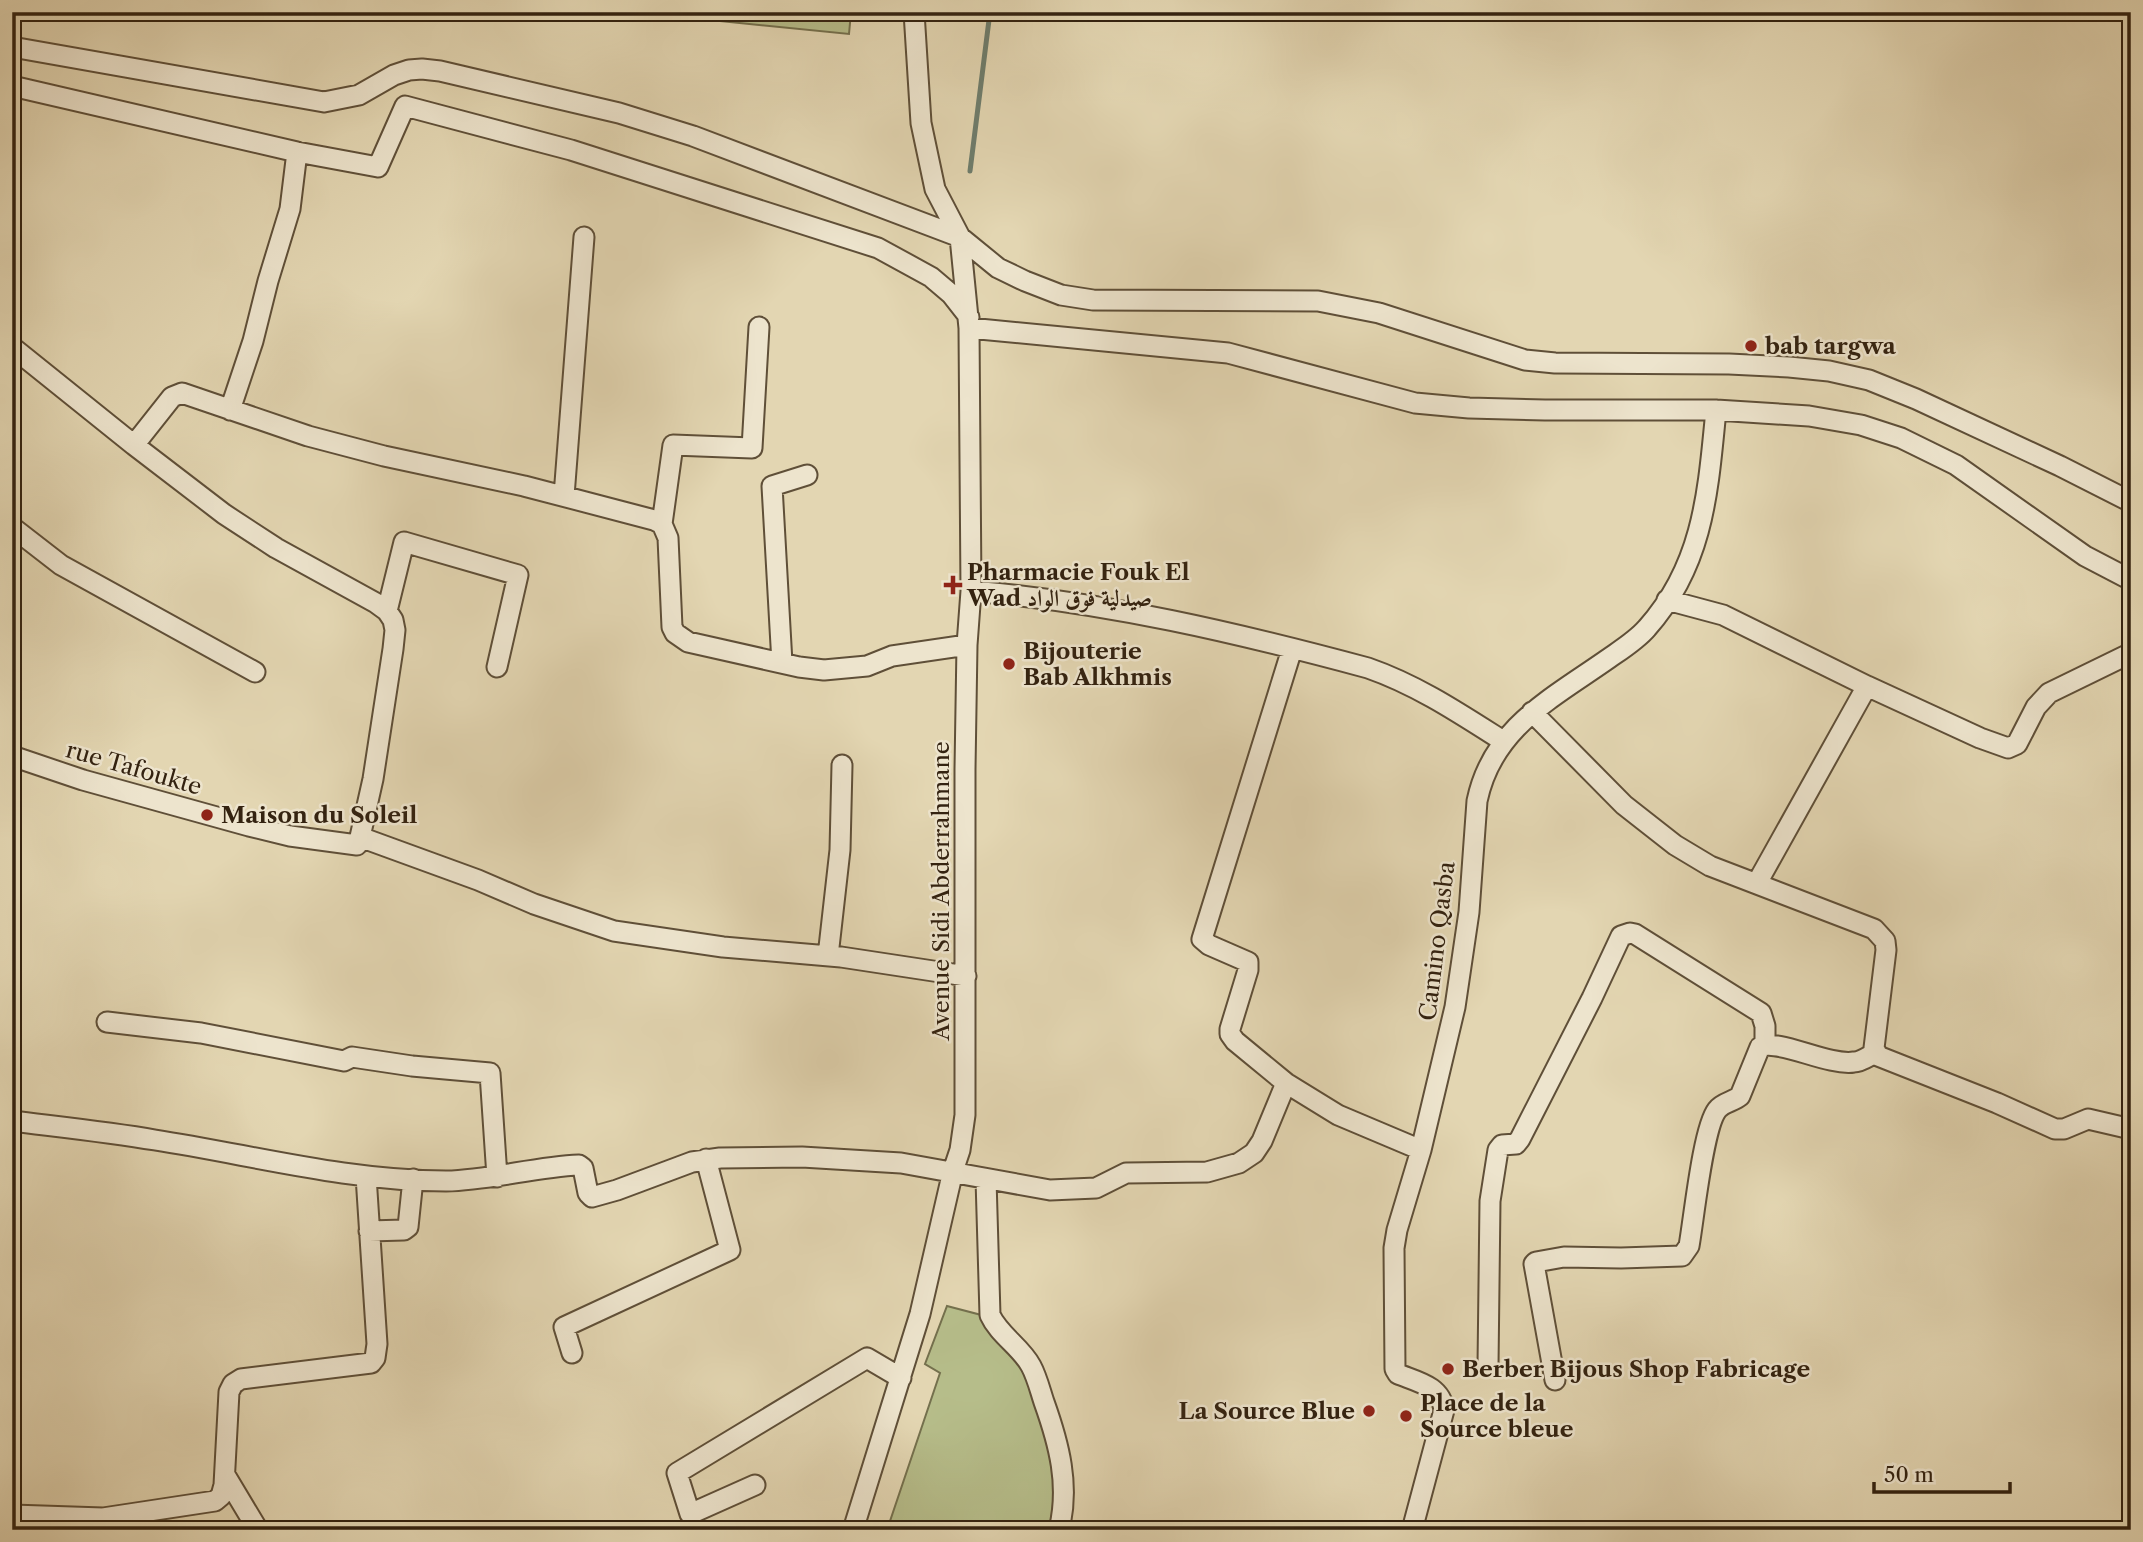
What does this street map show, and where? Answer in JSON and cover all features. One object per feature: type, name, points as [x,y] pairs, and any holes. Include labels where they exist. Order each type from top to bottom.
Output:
[{"type":"street","points":[[914,12],[921,124],[935,188],[960,237]]},
{"type":"street","points":[[12,47],[324,102],[359,95],[394,75],[409,70],[440,71],[619,113],[681,132],[960,237],[998,268],[1061,295],[1093,300],[1318,301],[1379,313],[1525,360],[1555,363],[1789,367],[1829,371],[1869,380],[1916,399],[2131,502]]},
{"type":"street","points":[[12,86],[297,152],[378,167],[405,106],[571,150],[878,248],[931,277],[951,294],[969,322],[1228,353],[1415,403],[1545,410],[1716,410],[1809,416],[1861,425],[1901,438],[1956,465],[2085,556],[2131,580]]},
{"type":"street","points":[[230,410],[253,341],[290,209],[297,152]]},
{"type":"street","points":[[564,496],[584,237]]},
{"type":"street","name":"Avenue Sidi Abderrahmane","points":[[853,1530],[920,1314],[960,1150],[965,1115],[964,769],[971,591],[969,322],[960,237]]},
{"type":"street","points":[[759,327],[752,448],[673,445],[662,524],[668,538],[670,620],[675,633],[688,642],[700,645],[824,670],[867,666],[892,656],[967,645]]},
{"type":"street","points":[[12,347],[224,514],[276,548],[387,611],[395,629],[393,649],[373,779],[360,836],[534,904],[614,931],[723,947],[828,956],[966,976]]},
{"type":"street","points":[[134,445],[172,397],[178,394],[320,440],[564,496],[646,517],[662,524]]},
{"type":"street","name":"Camino Qasba","points":[[1412,1530],[1444,1410],[1443,1400],[1433,1388],[1398,1374],[1394,1363],[1394,1248],[1448,1042],[1463,963],[1477,801],[1482,778],[1503,741],[1532,712],[1646,629],[1667,600],[1694,548],[1703,519],[1716,410]]},
{"type":"street","points":[[782,663],[772,486],[807,475]]},
{"type":"street","points":[[12,527],[61,565],[255,672]]},
{"type":"street","points":[[387,611],[404,542],[518,575],[497,667]]},
{"type":"street","points":[[971,591],[1029,595],[1156,617],[1292,649],[1396,678],[1428,694],[1503,741]]},
{"type":"street","points":[[1667,600],[1723,615],[1867,686],[2008,748],[2017,744],[2036,707],[2049,693],[2131,653]]},
{"type":"street","points":[[1292,649],[1202,939],[1209,945],[1248,962],[1248,970],[1232,1020],[1230,1034],[1235,1041],[1286,1083],[1338,1115],[1421,1150]]},
{"type":"street","points":[[1757,883],[1867,686]]},
{"type":"street","points":[[1532,712],[1615,797],[1650,828],[1710,866],[1874,929],[1881,935],[1886,950],[1875,1053]]},
{"type":"street","name":"rue Tafoukte","points":[[12,756],[83,780],[290,836],[357,845],[360,836]]},
{"type":"street","points":[[828,956],[840,850],[842,765]]},
{"type":"street","points":[[1488,1366],[1490,1201],[1498,1150],[1502,1145],[1516,1144],[1520,1139],[1621,936],[1636,934],[1761,1013],[1765,1026],[1765,1044]]},
{"type":"street","points":[[107,1022],[201,1033],[344,1061],[352,1057],[490,1073],[496,1177]]},
{"type":"street","points":[[1555,1380],[1535,1262],[1564,1257],[1682,1255],[1689,1246],[1704,1148],[1716,1111],[1740,1096],[1759,1047],[1765,1044],[1835,1061],[1855,1063],[1875,1053]]},
{"type":"street","points":[[1875,1053],[1881,1058],[1997,1103],[2055,1129],[2064,1129],[2088,1119],[2131,1129]]},
{"type":"street","points":[[12,1121],[156,1140],[287,1166],[366,1176],[447,1181],[579,1165],[583,1168],[588,1193],[592,1197],[706,1159],[802,1157],[901,1163],[1050,1190],[1088,1189],[1102,1186],[1126,1173],[1207,1172],[1225,1168],[1247,1158],[1258,1148],[1286,1083]]},
{"type":"street","points":[[572,1353],[564,1327],[730,1250],[706,1159]]},
{"type":"street","points":[[12,1515],[103,1518],[209,1503],[221,1496],[225,1475],[229,1392],[236,1381],[372,1363],[377,1344],[366,1176]]},
{"type":"street","points":[[369,1231],[404,1230],[408,1227],[413,1179]]},
{"type":"street","points":[[986,1179],[990,1315],[1031,1365],[1052,1425],[1064,1480],[1064,1502],[1059,1530]]},
{"type":"street","points":[[755,1485],[690,1514],[677,1473],[867,1358],[901,1378]]},
{"type":"street","points":[[225,1475],[258,1530]]},
{"type":"green space","points":[[632,12],[851,12],[849,34]]},
{"type":"green space","points":[[947,1306],[985,1316],[1028,1366],[1060,1452],[1050,1530],[887,1530],[940,1373],[925,1364]]},
{"type":"waterway","points":[[970,171],[990,12]]},
{"type":"place","name":"bab targwa","points":[[1751,346]]},
{"type":"place","name":"Pharmacie Fouk El Wad صيدلية فوق الواد","points":[[953,585]]},
{"type":"place","name":"Bijouterie Bab Alkhmis","points":[[1009,664]]},
{"type":"place","name":"Maison du Soleil","points":[[207,815]]},
{"type":"place","name":"Berber Bijous Shop Fabricage","points":[[1448,1369]]},
{"type":"place","name":"La Source Blue","points":[[1369,1411]]},
{"type":"place","name":"Place de la Source bleue","points":[[1406,1416]]}]
